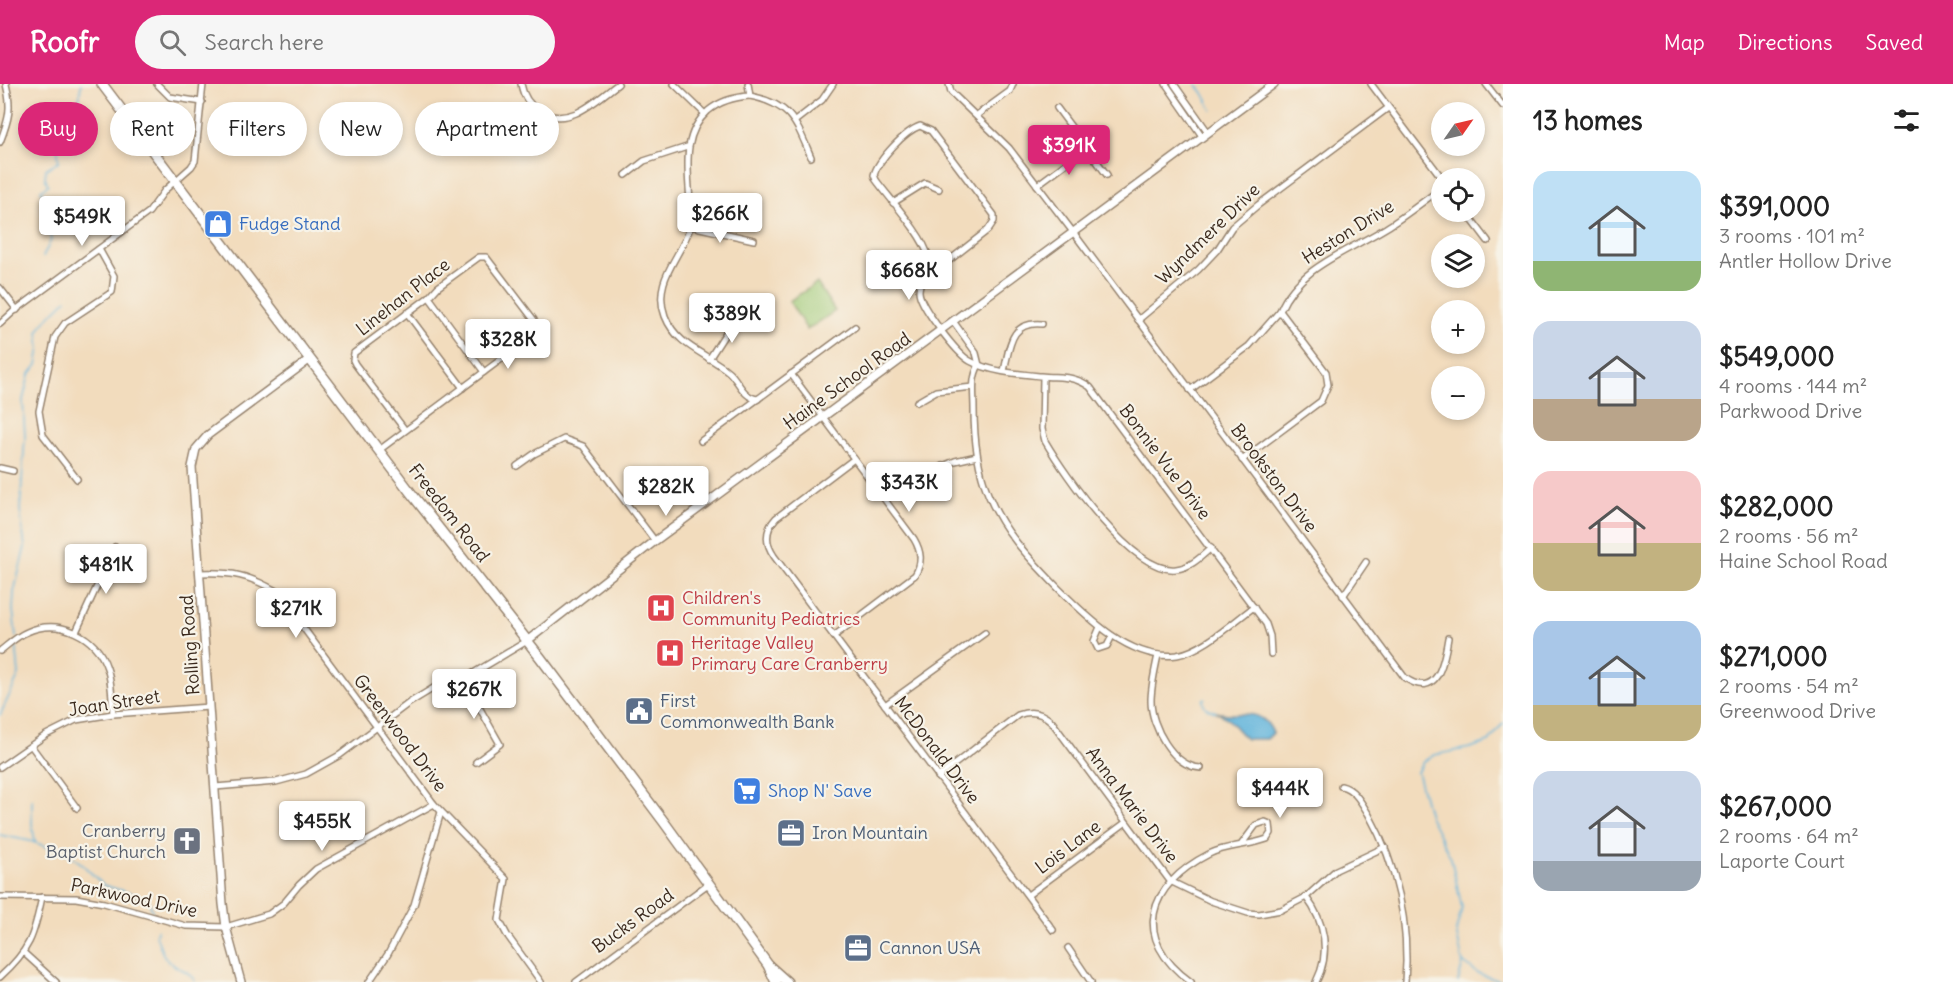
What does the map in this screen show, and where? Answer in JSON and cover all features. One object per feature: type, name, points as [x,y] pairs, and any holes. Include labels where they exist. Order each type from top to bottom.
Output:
[{"type":"main road","name":"Freedom Road","points":[[102,84],[378,451],[527,641],[664,822],[768,965],[776,982]]},
{"type":"main road","name":"Freedom Road","points":[[768,965],[787,982]]},
{"type":"street","points":[[0,142],[8,120],[10,106],[6,84]]},
{"type":"street","points":[[157,84],[170,97],[202,102]]},
{"type":"street","points":[[0,324],[149,212],[174,180],[191,167],[195,161],[203,84]]},
{"type":"street","points":[[521,84],[529,102],[544,114],[554,117],[577,114],[618,84]]},
{"type":"street","points":[[674,84],[705,114]]},
{"type":"street","points":[[748,84],[750,96]]},
{"type":"street","points":[[795,121],[822,100],[833,84]]},
{"type":"street","name":"Brookston Drive","points":[[949,84],[951,92],[1009,148],[1405,678],[1414,684],[1424,685],[1434,679],[1441,672],[1448,638]]},
{"type":"street","points":[[977,115],[1010,91],[1013,84]]},
{"type":"street","points":[[1166,84],[1205,134]]},
{"type":"street","points":[[1174,84],[1205,134]]},
{"type":"street","name":"Haine School Road","points":[[527,641],[655,541],[1274,84]]},
{"type":"street","points":[[1371,84],[1434,168]]},
{"type":"street","points":[[1486,84],[1503,106]]},
{"type":"street","points":[[758,399],[748,397],[730,373],[688,346],[675,333],[666,318],[662,300],[666,274],[691,226],[687,147],[691,133],[705,114],[721,102],[738,96],[750,96],[778,106],[795,121],[811,157]]},
{"type":"street","points":[[1057,108],[1107,175]]},
{"type":"street","name":"Wyndmere Drive","points":[[1138,320],[1198,270],[1217,250],[1233,227],[1258,205],[1388,108]]},
{"type":"street","points":[[920,126],[931,131],[991,210],[994,221],[988,230],[946,263],[927,265],[928,256],[921,241],[876,180],[876,170],[906,134],[920,126]]},
{"type":"street","points":[[626,175],[644,161],[687,147]]},
{"type":"street","points":[[1036,185],[1087,148]]},
{"type":"street","points":[[893,203],[925,183],[939,189]]},
{"type":"street","name":"Heston Drive","points":[[1190,390],[1249,346],[1280,311],[1286,296],[1308,273],[1392,224],[1431,196]]},
{"type":"street","points":[[1474,222],[1488,241]]},
{"type":"street","points":[[691,226],[754,240]]},
{"type":"street","points":[[77,479],[43,435],[39,411],[55,337],[64,323],[112,292],[114,276],[99,249]]},
{"type":"street","name":"Linehan Place","points":[[405,430],[353,360],[354,353],[479,257],[486,257],[489,260],[537,327],[535,334],[484,372]]},
{"type":"street","name":"Bonnie Vue Drive","points":[[927,265],[920,284],[920,298],[941,331],[968,360],[985,368],[1043,377],[1070,377],[1090,387],[1254,607],[1269,631],[1271,654]]},
{"type":"street","points":[[0,288],[17,310]]},
{"type":"street","points":[[378,451],[484,372],[429,297]]},
{"type":"street","points":[[1242,460],[1321,401],[1328,385],[1326,372],[1280,311]]},
{"type":"street","points":[[407,313],[463,388]]},
{"type":"street","points":[[709,359],[736,317]]},
{"type":"street","points":[[953,321],[976,353],[979,364],[974,377],[977,456],[988,494],[998,516],[1012,537],[1031,560],[1086,616],[1112,636],[1135,647],[1158,655],[1178,655],[1195,649],[1254,607]]},
{"type":"street","points":[[1004,371],[1011,343],[1017,331],[1026,324],[1042,324]]},
{"type":"street","points":[[700,441],[855,327]]},
{"type":"street","name":"Rolling Road","points":[[241,982],[226,927],[222,894],[192,476],[196,449],[214,429],[309,360]]},
{"type":"street","points":[[791,374],[919,548],[921,562],[915,574],[834,636]]},
{"type":"street","points":[[1043,377],[1042,429],[1045,441],[1085,500],[1100,517],[1142,559],[1162,568],[1176,569],[1189,565],[1211,548]]},
{"type":"street","points":[[917,402],[936,391],[974,387]]},
{"type":"street","points":[[517,466],[534,454],[564,439],[583,446],[655,541]]},
{"type":"street","points":[[943,466],[977,456]]},
{"type":"street","name":"McDonald Drive","points":[[854,459],[782,512],[772,522],[768,532],[771,552],[1053,930]]},
{"type":"street","points":[[0,468],[13,471]]},
{"type":"street","points":[[76,632],[115,547]]},
{"type":"street","points":[[1343,596],[1366,562]]},
{"type":"street","name":"Greenwood Drive","points":[[200,573],[222,572],[253,578],[276,591],[434,804],[506,879],[499,920],[541,982]]},
{"type":"street","points":[[0,651],[25,633],[39,628],[55,627],[76,632],[96,648],[104,660],[110,678],[113,714]]},
{"type":"street","points":[[1100,627],[1094,641],[1098,649],[1107,646],[1112,636]]},
{"type":"street","points":[[885,705],[985,633]]},
{"type":"street","points":[[215,787],[276,782],[306,774],[334,759],[437,686],[496,661],[527,641]]},
{"type":"street","points":[[1158,655],[1151,704],[1160,733],[1180,761],[1201,768]]},
{"type":"street","points":[[462,677],[500,744],[476,762]]},
{"type":"street","name":"Joan Street","points":[[0,767],[32,747],[46,735],[71,722],[113,714],[209,706]]},
{"type":"street","name":"Anna Marie Drive","points":[[938,777],[1015,717],[1026,712],[1040,713],[1052,722],[1170,881],[1211,901],[1248,913],[1259,914],[1281,910],[1306,897],[1336,870],[1384,846]]},
{"type":"street","points":[[32,747],[77,808]]},
{"type":"street","points":[[1341,786],[1353,791],[1371,820],[1384,846],[1396,880],[1402,913],[1405,982]]},
{"type":"street","name":"Parkwood Drive","points":[[0,897],[76,898],[186,926],[226,927],[269,914],[284,903],[316,869],[434,804]]},
{"type":"street","name":"Greenwood Drive","points":[[369,982],[388,954],[414,905],[441,812]]},
{"type":"street","points":[[1191,982],[1175,969],[1162,953],[1154,933],[1156,904],[1163,889],[1170,881],[1208,854],[1267,839],[1271,831],[1270,824],[1265,822],[1258,824],[1240,845]]},
{"type":"street","name":"Lois Lane","points":[[1028,895],[1125,823]]},
{"type":"street","name":"Bucks Road","points":[[576,982],[708,884]]},
{"type":"street","points":[[0,976],[24,953],[31,940],[42,897]]},
{"type":"street","points":[[1306,897],[1318,916],[1324,936],[1323,963],[1316,982]]},
{"type":"street","points":[[1068,948],[1091,982]]},
{"type":"street","points":[[24,953],[56,982]]},
{"type":"green space","points":[[817,283],[835,311],[807,330],[789,301]]},
{"type":"water","points":[[1216,712],[1255,715],[1268,724],[1273,733],[1267,739],[1246,739],[1227,718]]},
{"type":"waterway","points":[[43,257],[51,240],[48,226],[50,201],[41,190],[48,185],[45,178],[46,169],[59,161],[58,147],[77,108],[81,84]]},
{"type":"waterway","points":[[1196,84],[1212,110]]},
{"type":"waterway","points":[[16,637],[14,592],[25,547],[20,510],[25,437],[23,400],[29,375],[37,365],[40,348],[38,332],[46,320],[67,299]]},
{"type":"waterway","points":[[0,715],[19,675],[16,642]]},
{"type":"waterway","points":[[1205,698],[1203,700],[1206,707],[1216,712]]},
{"type":"waterway","points":[[1458,982],[1463,963],[1456,931],[1462,908],[1451,858],[1429,816],[1417,772],[1423,762],[1434,755],[1489,742],[1503,723]]},
{"type":"waterway","points":[[32,799],[35,842]]},
{"type":"waterway","points":[[0,835],[30,841],[69,854],[103,885],[143,897],[149,901],[152,911]]},
{"type":"waterway","points":[[157,930],[156,935],[165,957],[189,974],[195,982]]},
{"type":"waterway","points":[[1464,963],[1477,973],[1503,982]]},
{"type":"place","name":"Fudge Stand","points":[[218,224]]},
{"type":"place","name":"Children's Community Pediatrics","points":[[661,608]]},
{"type":"place","name":"Heritage Valley Primary Care Cranberry","points":[[670,653]]},
{"type":"place","name":"First Commonwealth Bank","points":[[639,711]]},
{"type":"place","name":"Shop N' Save","points":[[747,791]]},
{"type":"place","name":"Iron Mountain","points":[[791,833]]},
{"type":"place","name":"Cranberry Baptist Church","points":[[187,841]]},
{"type":"place","name":"Cannon USA","points":[[858,948]]}]
